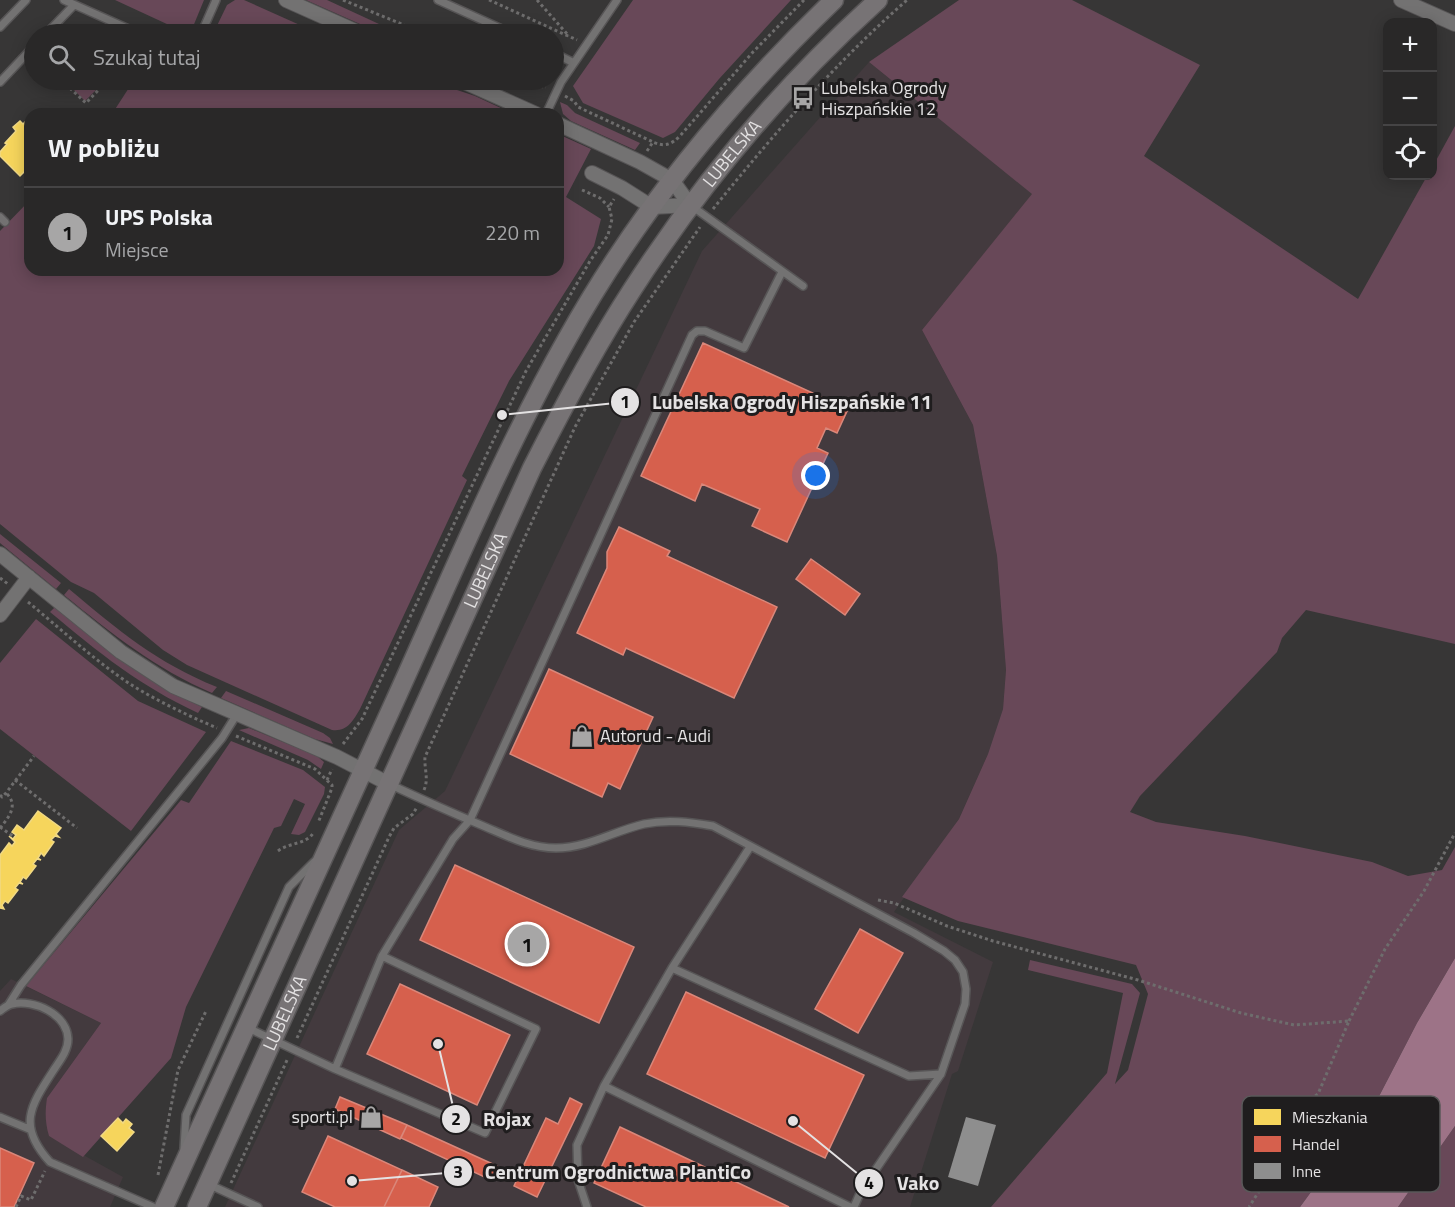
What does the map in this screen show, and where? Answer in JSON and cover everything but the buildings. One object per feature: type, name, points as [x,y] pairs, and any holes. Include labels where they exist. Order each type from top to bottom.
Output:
[{"type":"main road","name":"LUBELSKA","points":[[164,1207],[490,492],[568,335],[619,254],[672,180],[728,112],[794,39],[834,0]]},
{"type":"main road","name":"LUBELSKA","points":[[197,1207],[532,468],[587,365],[632,289],[690,206],[782,96],[878,0]]},
{"type":"main road","points":[[490,492],[494,502],[500,505],[517,504]]},
{"type":"street","points":[[286,0],[340,24]]},
{"type":"street","points":[[1401,0],[1455,24]]},
{"type":"street","points":[[482,90],[523,108]]},
{"type":"street","points":[[564,127],[640,162],[672,180],[690,206]]},
{"type":"street","points":[[592,173],[652,207],[690,206]]},
{"type":"street","points":[[0,554],[121,652],[173,686],[363,769],[389,784]]},
{"type":"street","points":[[0,615],[29,577]]},
{"type":"lane","points":[[0,27],[26,0]]},
{"type":"lane","points":[[64,0],[117,24]]},
{"type":"lane","points":[[205,24],[216,0]]},
{"type":"lane","points":[[438,0],[491,24]]},
{"type":"lane","points":[[564,79],[618,0]]},
{"type":"lane","points":[[56,24],[74,5]]},
{"type":"lane","points":[[0,82],[24,57]]},
{"type":"lane","points":[[564,58],[574,63]]},
{"type":"lane","points":[[549,108],[556,92]]},
{"type":"lane","points":[[690,206],[803,286]]},
{"type":"lane","points":[[335,1069],[382,956],[453,839],[470,820],[692,335],[697,330],[705,330],[744,348],[782,272]]},
{"type":"lane","points":[[0,1011],[9,1004],[21,985],[222,738],[237,714]]},
{"type":"lane","points":[[389,784],[533,846],[555,848],[591,843],[645,824],[670,821],[713,826],[944,951],[955,960],[963,972],[966,989],[965,1004],[941,1074],[852,1207],[604,1086]]},
{"type":"lane","points":[[183,1164],[186,1115],[289,887],[328,847]]},
{"type":"lane","points":[[587,1207],[578,1180],[577,1145],[604,1086],[672,968],[750,847]]},
{"type":"lane","points":[[246,1027],[335,1069],[485,1133],[536,1029],[382,956]]},
{"type":"lane","points":[[672,968],[909,1076],[941,1074]]},
{"type":"lane","points":[[9,1004],[20,1003],[42,1007],[53,1013],[66,1029],[68,1039],[67,1049],[37,1098],[29,1129],[33,1140],[50,1162],[153,1207]]},
{"type":"lane","points":[[0,1117],[29,1129]]},
{"type":"lane","points":[[208,1184],[258,1207]]},
{"type":"path","points":[[343,0],[402,24]]},
{"type":"path","points":[[489,0],[542,24]]},
{"type":"path","points":[[537,0],[558,24]]},
{"type":"path","points":[[551,90],[574,101],[578,108],[653,142],[664,145],[674,142],[753,52],[804,0]]},
{"type":"path","points":[[426,785],[426,757],[575,427],[634,322],[707,216],[766,144],[816,88],[907,0]]},
{"type":"path","points":[[564,30],[570,37]]},
{"type":"path","points":[[564,34],[577,40]]},
{"type":"path","points":[[72,90],[86,103],[98,90]]},
{"type":"path","points":[[647,151],[653,142]]},
{"type":"path","points":[[582,190],[600,198],[609,207]]},
{"type":"path","points":[[42,614],[46,609]]},
{"type":"path","points":[[233,735],[315,769],[332,785],[314,833],[305,841],[289,843],[278,850]]},
{"type":"path","points":[[0,795],[3,797],[34,756]]},
{"type":"path","points":[[327,780],[332,768]]},
{"type":"path","points":[[15,780],[77,828]]},
{"type":"path","points":[[6,793],[11,799],[12,807],[10,815],[0,828],[14,837]]},
{"type":"path","points":[[227,1193],[388,837],[399,822],[415,811]]},
{"type":"path","points":[[1315,1096],[1385,949],[1425,891],[1455,833]]},
{"type":"path","points":[[862,906],[879,900],[894,903],[947,926],[993,941],[1138,980],[1241,1013],[1294,1026],[1349,1021]]},
{"type":"path","points":[[145,1203],[159,1173],[178,1070],[206,1011]]},
{"type":"path","points":[[16,1207],[21,1196],[31,1200],[50,1162]]},
{"type":"path","points":[[1249,1207],[1259,1192]]},
{"type":"shaded area","points":[[115,0],[204,0],[194,24],[167,24]]},
{"type":"shaded area","points":[[235,0],[244,0],[298,24],[218,24],[227,5]]},
{"type":"shaded area","points":[[306,0],[327,0],[379,24],[360,24]]},
{"type":"shaded area","points":[[633,0],[791,0],[719,79],[675,132],[663,138],[583,103],[573,86]]},
{"type":"shaded area","points":[[959,0],[1072,0],[1200,65],[1144,156],[1358,299],[1425,180],[1437,180],[1437,159],[1455,126],[1455,644],[1306,610],[1282,638],[1277,652],[1140,796],[1130,812],[1156,822],[1245,836],[1372,862],[1408,876],[1442,870],[1455,847],[1455,958],[1417,1023],[1379,1096],[1242,1096],[1242,1192],[1311,1192],[1300,1207],[991,1207],[1107,1073],[1123,993],[1028,970],[1030,960],[1132,984],[1140,993],[1115,1084],[1128,1070],[1148,994],[1136,965],[958,921],[902,897],[959,819],[988,754],[1003,709],[1006,670],[997,556],[973,425],[922,330],[1032,194],[869,62]]},
{"type":"shaded area","points":[[869,62],[1033,194],[922,330],[973,425],[997,556],[1006,670],[1003,709],[988,754],[959,819],[894,912],[993,962],[958,1071],[952,1074],[910,1207],[225,1207],[399,830],[445,791],[702,251]]},
{"type":"shaded area","points":[[74,90],[96,90],[85,101]]},
{"type":"shaded area","points":[[128,90],[457,90],[501,108],[116,108]]},
{"type":"shaded area","points":[[560,102],[575,113],[640,143],[635,150],[571,121],[564,115],[564,108],[562,108]]},
{"type":"shaded area","points":[[564,137],[591,149],[566,197],[601,219],[594,246],[509,381],[462,476],[467,480],[360,709],[346,727],[332,730],[187,665],[163,650],[94,593],[71,582],[0,524],[0,231],[24,206],[24,276],[564,276]]},
{"type":"shaded area","points":[[0,534],[61,583],[56,589],[0,543]]},
{"type":"shaded area","points":[[69,589],[122,632],[157,656],[195,678],[217,687],[212,693],[153,661],[64,595]]},
{"type":"shaded area","points":[[55,607],[143,674],[202,707],[198,713],[157,692],[103,655],[50,612]]},
{"type":"shaded area","points":[[36,619],[138,701],[206,732],[131,831],[0,729],[0,663]]},
{"type":"shaded area","points":[[226,691],[323,733],[330,738],[333,744],[315,739],[221,698]]},
{"type":"shaded area","points":[[249,728],[317,756],[324,762],[321,769],[308,760],[239,730]]},
{"type":"shaded area","points":[[231,741],[303,770],[325,787],[324,794],[305,832],[299,835],[291,834],[305,804],[294,799],[281,826],[274,828],[186,1007],[171,1058],[83,1157],[49,1136],[46,1117],[47,1098],[101,1023],[26,986],[181,800],[189,803]]},
{"type":"shaded area","points":[[1455,958],[1455,1126],[1440,1147],[1440,1096],[1379,1096],[1417,1023]]},
{"type":"shaded area","points":[[11,979],[101,1023],[47,1098],[49,1136],[123,1177],[110,1207],[0,1207],[0,991]]},
{"type":"shaded area","points":[[1455,1126],[1455,1207],[1398,1207],[1409,1192],[1440,1192],[1440,1147]]},
{"type":"shaded area","points":[[1311,1192],[1409,1192],[1398,1207],[1300,1207]]},
{"type":"place","name":"Lubelska Ogrody Hiszpańskie 12","points":[[803,98]]},
{"type":"place","name":"Lubelska Ogrody Hiszpańskie 11","points":[[502,415]]},
{"type":"place","name":"Autorud - Audi","points":[[582,736]]},
{"type":"place","name":"UPS Polska","points":[[527,944]]},
{"type":"place","name":"Rojax","points":[[438,1044]]},
{"type":"place","name":"sporti.pl","points":[[371,1117]]},
{"type":"place","name":"Vako","points":[[793,1121]]},
{"type":"place","name":"Centrum Ogrodnictwa PlantiCo","points":[[352,1181]]}]
